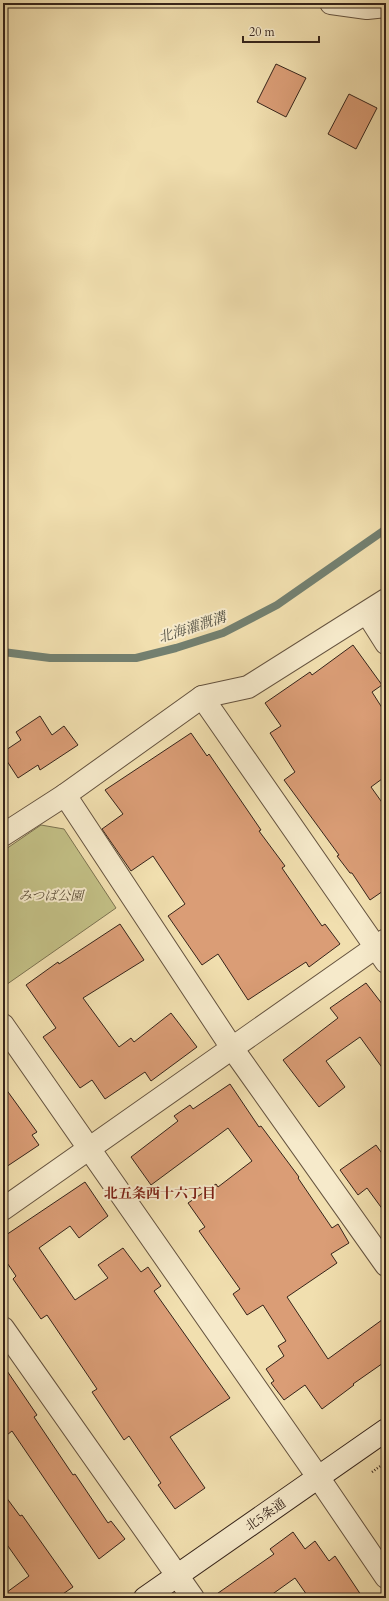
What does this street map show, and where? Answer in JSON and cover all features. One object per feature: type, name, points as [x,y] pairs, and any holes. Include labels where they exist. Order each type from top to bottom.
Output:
[{"type":"street","points":[[331,3],[367,8],[386,6]]},
{"type":"street","points":[[3,836],[65,795],[202,697],[248,686],[386,600]]},
{"type":"street","points":[[366,613],[386,643]]},
{"type":"street","points":[[3,1209],[232,1048],[383,950],[202,697]]},
{"type":"street","points":[[65,795],[232,1048],[386,1265]]},
{"type":"street","points":[[3,1026],[318,1477],[386,1577]]},
{"type":"street","points":[[3,1328],[193,1598]]},
{"type":"street","name":"北5条通","points":[[145,1598],[386,1430]]},
{"type":"green space","name":"みつば公園","points":[[41,825],[64,829],[116,908],[3,987],[3,851]]},
{"type":"building","points":[[276,64],[306,78],[286,117],[257,102]]},
{"type":"building","points":[[349,94],[377,108],[356,149],[328,134]]},
{"type":"building","points":[[353,645],[382,685],[372,692],[386,714],[386,776],[371,787],[386,808],[386,889],[370,900],[284,780],[295,772],[270,733],[281,726],[265,703],[310,672],[312,675]]},
{"type":"building","points":[[40,716],[52,735],[64,726],[78,745],[40,770],[38,765],[18,778],[3,755],[3,752],[21,740],[16,732]]},
{"type":"building","points":[[191,733],[207,756],[209,754],[261,830],[259,831],[285,866],[282,868],[322,926],[325,924],[340,944],[309,967],[306,962],[248,1000],[218,954],[202,965],[168,916],[185,904],[153,856],[131,871],[102,829],[123,814],[105,790]]},
{"type":"building","points":[[120,924],[144,960],[83,998],[119,1047],[131,1038],[134,1042],[171,1013],[197,1047],[151,1081],[145,1072],[105,1099],[92,1080],[80,1088],[43,1037],[56,1028],[26,985],[58,962],[59,964]]},
{"type":"building","points":[[366,983],[386,1009],[386,1073],[360,1037],[326,1061],[345,1087],[319,1107],[283,1060],[338,1018],[330,1008]]},
{"type":"building","points":[[230,1084],[259,1127],[261,1126],[299,1177],[298,1178],[332,1228],[338,1224],[349,1243],[331,1254],[337,1263],[287,1297],[328,1359],[386,1317],[386,1361],[353,1384],[354,1385],[322,1409],[305,1385],[284,1400],[271,1383],[274,1381],[266,1369],[284,1356],[278,1346],[286,1341],[263,1305],[247,1315],[233,1294],[240,1289],[199,1231],[205,1227],[188,1203],[216,1184],[218,1187],[252,1161],[228,1128],[151,1185],[131,1157],[178,1121],[174,1116],[190,1105],[193,1109]]},
{"type":"building","points":[[3,1085],[37,1132],[32,1135],[39,1145],[3,1169]]},
{"type":"building","points":[[376,1145],[386,1159],[386,1214],[367,1188],[358,1195],[340,1170]]},
{"type":"building","points":[[85,1182],[108,1216],[79,1238],[70,1226],[39,1248],[75,1300],[108,1278],[98,1265],[123,1248],[141,1272],[148,1267],[161,1286],[154,1291],[230,1398],[170,1437],[205,1488],[175,1509],[158,1485],[161,1483],[129,1436],[124,1440],[92,1392],[97,1389],[47,1315],[41,1319],[13,1279],[16,1276],[3,1257],[3,1237]]},
{"type":"building","points":[[3,1365],[37,1415],[34,1417],[73,1475],[75,1474],[108,1523],[111,1521],[125,1539],[99,1559],[12,1431],[3,1438]]},
{"type":"building","points":[[3,1493],[20,1516],[22,1515],[73,1587],[57,1598],[3,1598],[3,1595],[29,1576],[3,1539]]},
{"type":"building","points":[[293,1532],[305,1549],[315,1541],[329,1561],[335,1556],[363,1598],[309,1598],[295,1578],[267,1598],[211,1598],[274,1554],[270,1549]]},
{"type":"waterway","name":"北海灌漑溝","points":[[3,652],[50,658],[136,658],[176,648],[223,633],[277,605],[386,529]]},
{"type":"district","name":"北五条西十六丁目","points":[[160,1193]]}]
